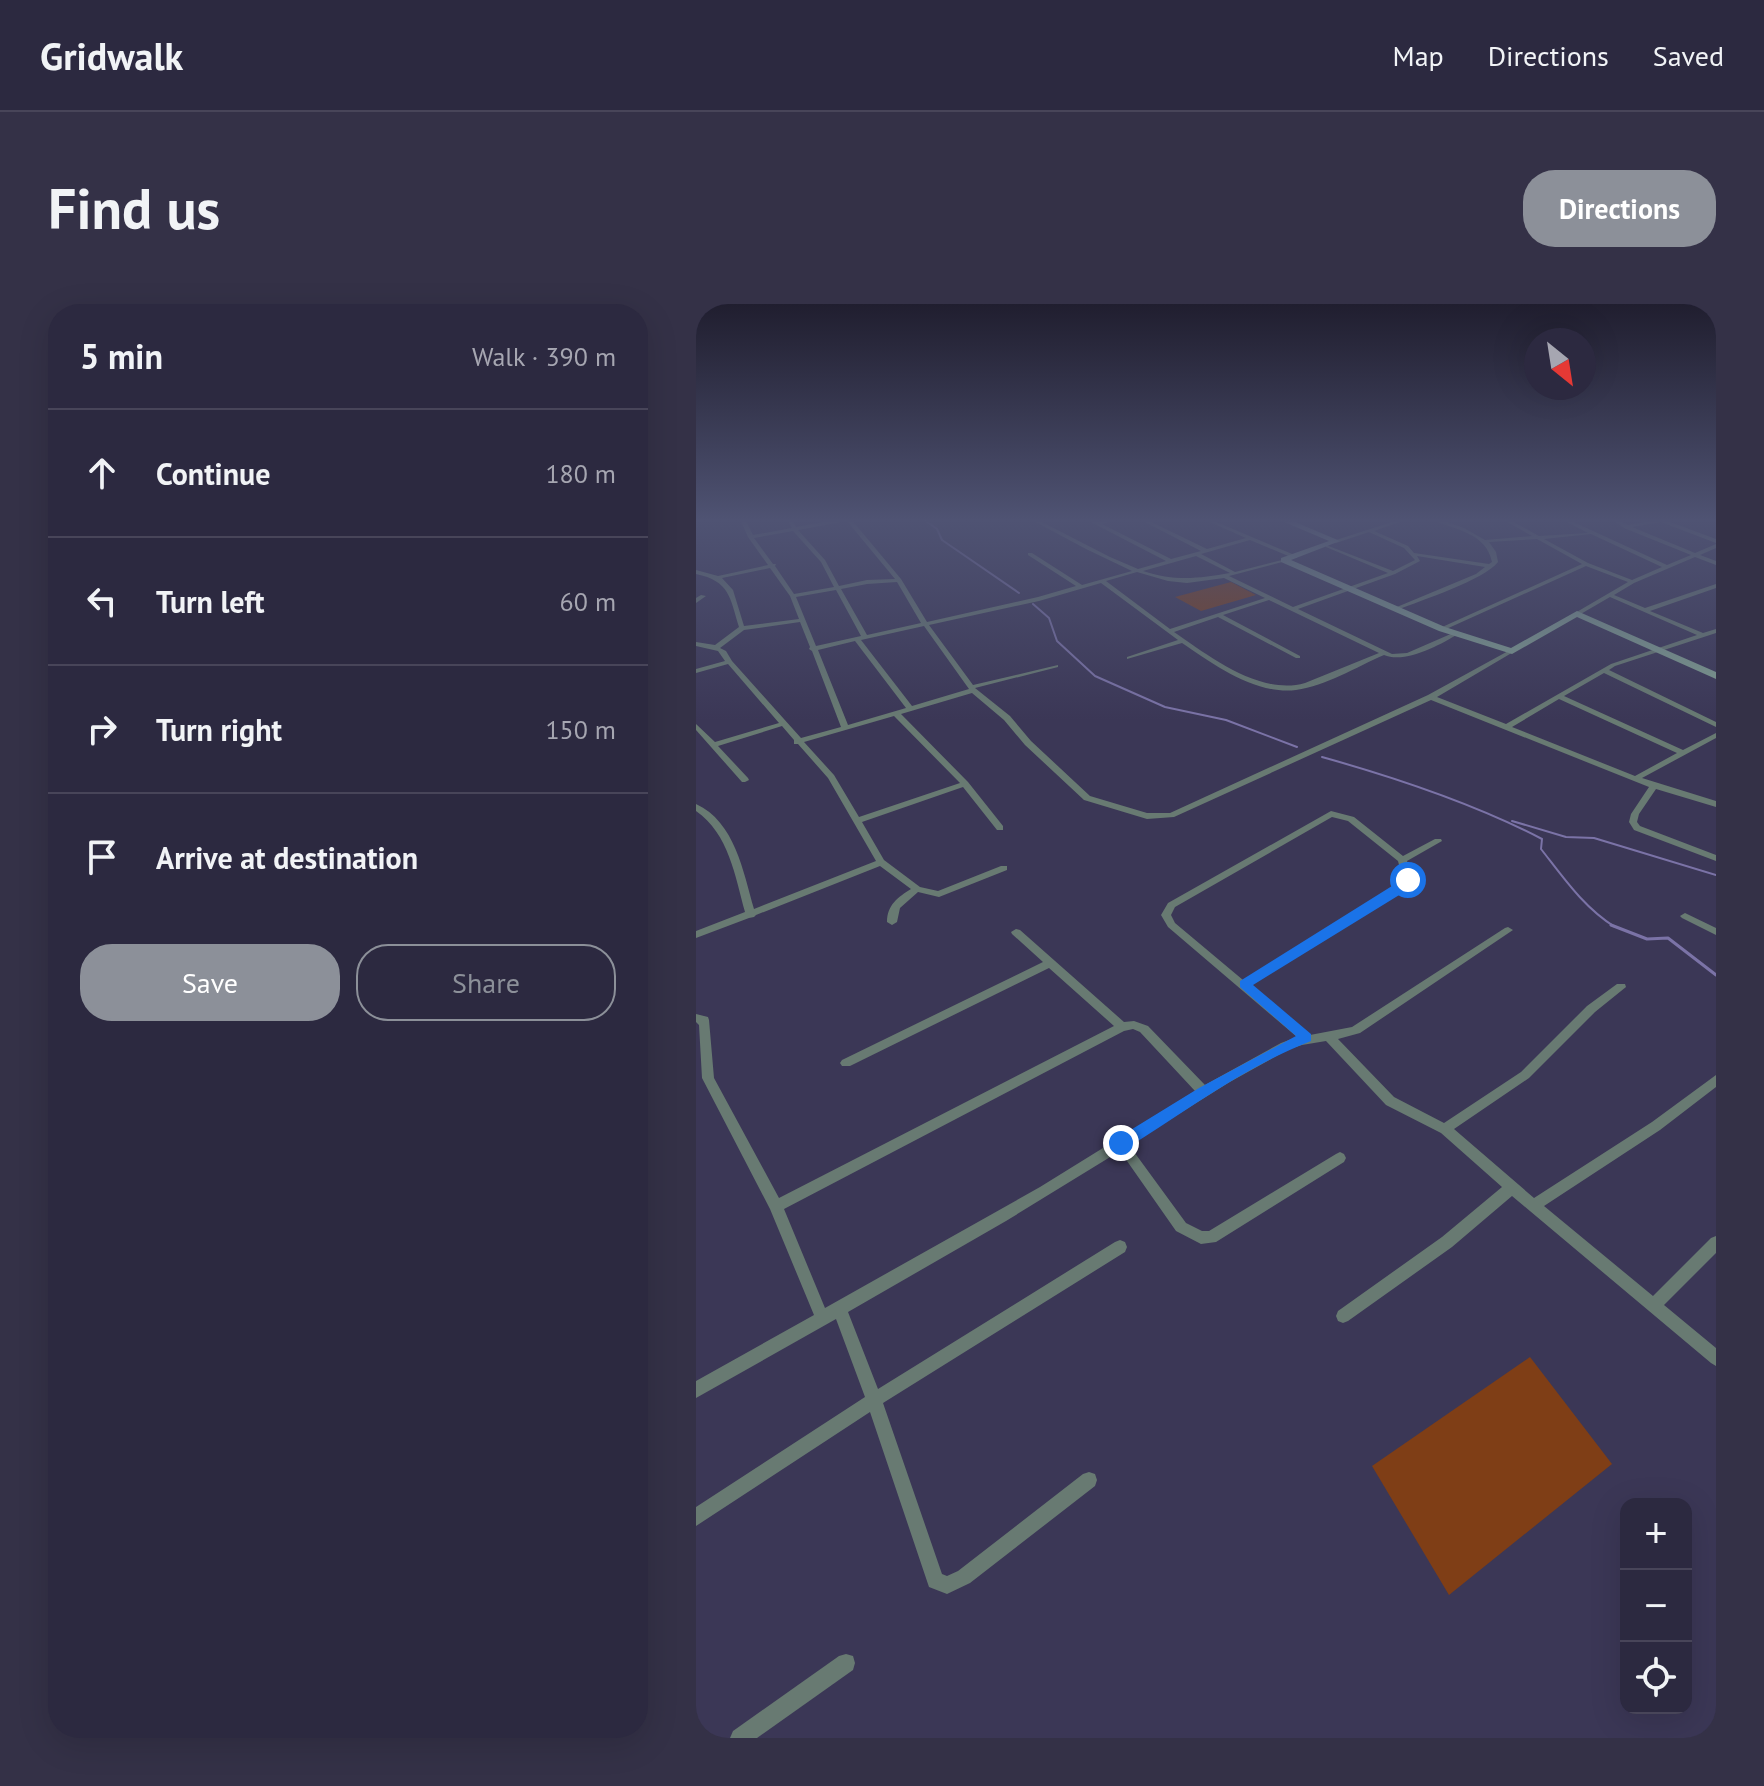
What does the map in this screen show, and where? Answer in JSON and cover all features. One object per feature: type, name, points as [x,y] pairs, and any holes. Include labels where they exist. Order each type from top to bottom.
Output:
[{"type":"street","points":[[726,586],[733,596],[742,628]]},
{"type":"street","points":[[787,586],[845,727]]},
{"type":"street","points":[[793,596],[848,586]]},
{"type":"street","points":[[902,586],[925,624],[972,688],[1007,718],[1028,743],[1087,798],[1147,816],[1171,815],[1431,697],[1625,586]]},
{"type":"street","points":[[812,649],[1085,586]]},
{"type":"street","points":[[1109,586],[1170,631],[1180,642],[1246,677],[1284,689],[1297,688],[1383,653]]},
{"type":"street","points":[[1242,586],[1383,653],[1399,657],[1455,634]]},
{"type":"street","points":[[1342,586],[1455,634],[1512,651]]},
{"type":"street","points":[[1293,609],[1357,586]]},
{"type":"street","points":[[1395,609],[1451,586]]},
{"type":"street","points":[[1442,629],[1537,586]]},
{"type":"street","points":[[1646,610],[1716,586]]},
{"type":"street","points":[[839,587],[861,639],[910,708]]},
{"type":"street","points":[[1610,595],[1701,635]]},
{"type":"street","points":[[1170,631],[1267,599]]},
{"type":"street","points":[[1577,614],[1716,676]]},
{"type":"street","points":[[1220,616],[1298,657]]},
{"type":"street","points":[[717,647],[742,628],[802,620]]},
{"type":"street","points":[[1506,727],[1603,670],[1716,631]]},
{"type":"street","points":[[1129,658],[1180,642]]},
{"type":"street","points":[[696,644],[717,647],[726,654],[729,662],[797,742],[831,777],[881,862],[917,889],[939,894],[1004,868]]},
{"type":"street","points":[[696,671],[729,662]]},
{"type":"street","points":[[797,742],[972,688],[1056,666]]},
{"type":"street","points":[[1603,670],[1716,725]]},
{"type":"street","points":[[1558,696],[1684,753]]},
{"type":"street","points":[[1431,697],[1654,786],[1716,804]]},
{"type":"street","points":[[895,712],[965,784],[1000,828]]},
{"type":"street","points":[[713,745],[782,724]]},
{"type":"street","points":[[696,726],[745,780]]},
{"type":"street","points":[[1637,778],[1716,735]]},
{"type":"street","points":[[859,820],[965,784]]},
{"type":"street","points":[[1654,786],[1635,814],[1633,822],[1637,828],[1716,858]]},
{"type":"street","points":[[696,807],[710,814],[724,832],[751,915]]},
{"type":"street","points":[[1244,984],[1405,886],[1408,880],[1402,860],[1351,819],[1331,814],[1171,905],[1166,915],[1171,925],[1306,1038]]},
{"type":"street","points":[[1402,860],[1438,841]]},
{"type":"street","points":[[696,935],[881,862]]},
{"type":"street","points":[[892,922],[891,914],[897,904],[917,889]]},
{"type":"street","points":[[1685,916],[1716,932]]},
{"type":"street","points":[[696,1390],[1287,1045],[1306,1038],[1329,1037],[1356,1030],[1508,930]]},
{"type":"street","points":[[1016,932],[1122,1027]]},
{"type":"street","points":[[846,1063],[1050,963]]},
{"type":"street","points":[[1445,1129],[1525,1075],[1591,1009],[1621,987]]},
{"type":"street","points":[[696,1018],[704,1020],[708,1078],[776,1206],[822,1318]]},
{"type":"street","points":[[776,1206],[1122,1027],[1134,1025],[1144,1029],[1204,1092]]},
{"type":"street","points":[[1329,1037],[1390,1101],[1445,1129],[1511,1188],[1716,1358]]},
{"type":"street","points":[[1533,1206],[1656,1126],[1716,1080]]},
{"type":"street","points":[[1121,1143],[1181,1227],[1201,1238],[1211,1237],[1340,1158]]},
{"type":"street","points":[[1343,1316],[1447,1242],[1511,1188]]},
{"type":"street","points":[[1653,1306],[1716,1243]]},
{"type":"street","points":[[696,1517],[874,1400],[1120,1247]]},
{"type":"street","points":[[839,1308],[874,1400],[935,1581],[947,1585],[964,1577],[1089,1480]]},
{"type":"street","points":[[740,1738],[846,1663]]},
{"type":"shaded area","points":[[1216,586],[1239,586],[1256,595],[1201,611],[1175,597]]},
{"type":"shaded area","points":[[1530,1357],[1612,1464],[1449,1595],[1372,1466]]},
{"type":"waterway","points":[[1009,586],[1019,593]]},
{"type":"waterway","points":[[1033,604],[1049,618],[1057,641],[1095,676],[1165,707],[1226,720],[1297,747]]},
{"type":"waterway","points":[[1322,757],[1434,792],[1542,839],[1541,849],[1566,881],[1593,911],[1614,926]]},
{"type":"waterway","points":[[1512,821],[1566,837],[1594,838],[1716,875]]},
{"type":"waterway","points":[[1614,926],[1647,939],[1668,938],[1716,975]]},
{"type":"route","points":[[1121,1143],[1204,1092],[1287,1045],[1306,1038],[1244,984],[1405,886],[1408,880]]}]
